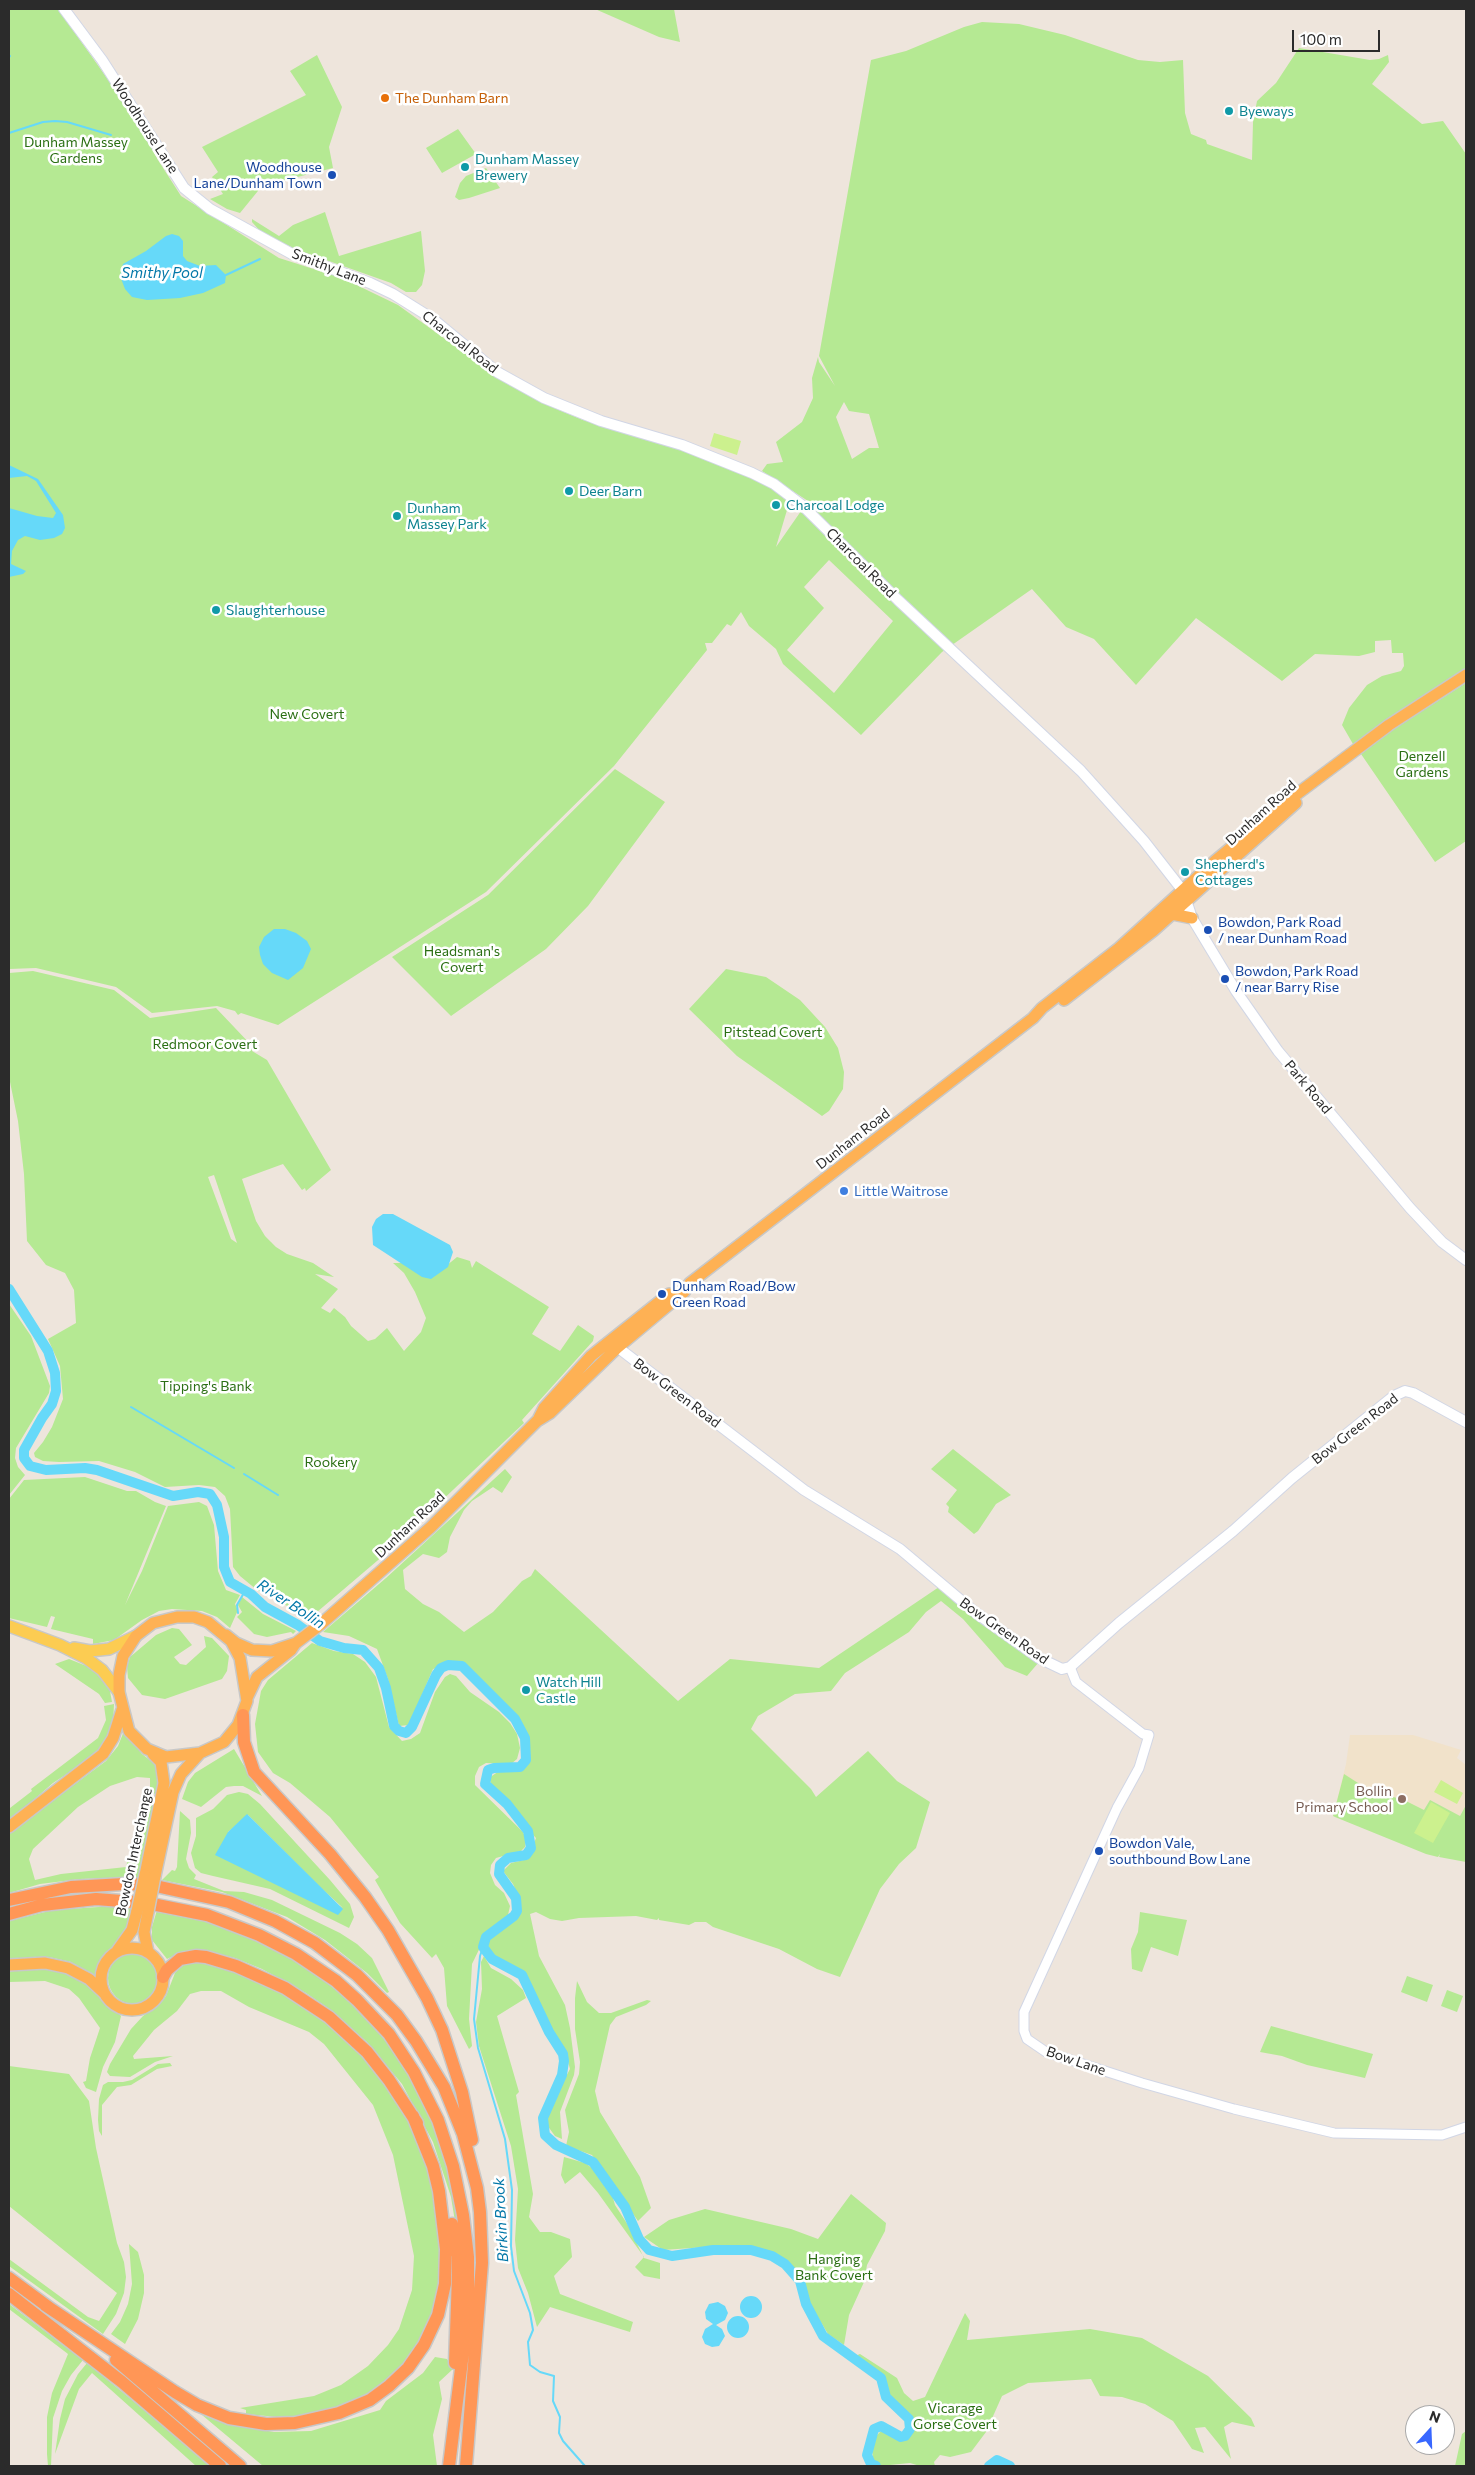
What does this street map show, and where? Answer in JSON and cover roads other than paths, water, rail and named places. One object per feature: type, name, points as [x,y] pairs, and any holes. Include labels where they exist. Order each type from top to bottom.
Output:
[{"type":"highway","name":"Dunham Road","points":[[246,1701],[257,1677],[291,1650],[297,1642],[321,1624],[431,1527],[537,1421],[544,1408],[561,1388],[680,1286],[690,1283],[1033,1018],[1042,1008],[1156,915],[1256,826],[1389,725],[1466,675]]},
{"type":"highway","name":"Dunham Road","points":[[1033,1018],[1048,1012],[1172,914],[1289,810],[1321,778]]},
{"type":"highway","points":[[1183,891],[1188,891],[1203,880],[1208,880]]},
{"type":"highway","points":[[1156,915],[1164,913],[1177,902],[1185,903]]},
{"type":"highway","points":[[1172,914],[1192,918]]},
{"type":"highway","points":[[243,1714],[230,1737],[200,1753],[173,1758],[152,1753],[140,1745],[129,1731],[122,1708],[119,1692],[122,1662],[126,1650],[136,1636],[153,1623],[177,1616],[202,1620],[226,1636],[240,1658],[246,1701],[243,1714],[244,1742],[254,1772],[330,1854],[365,1897],[388,1930],[427,1998],[442,2030],[466,2107],[475,2157],[480,2212],[482,2263],[466,2466]]},
{"type":"highway","name":"Dunham Road","points":[[226,1636],[252,1650],[272,1651],[297,1642]]},
{"type":"highway","points":[[9,1827],[103,1754],[114,1738],[122,1708]]},
{"type":"highway","name":"Bowdon Interchange","points":[[148,1952],[143,1912],[164,1783],[162,1764],[152,1753]]},
{"type":"highway","name":"Bowdon Interchange","points":[[150,1876],[173,1792],[184,1769],[200,1753]]},
{"type":"highway","points":[[9,1900],[39,1892],[87,1885],[151,1885],[229,1902],[275,1921],[315,1943],[372,1989],[416,2041],[432,2065],[453,2108],[470,2158],[477,2188]]},
{"type":"highway","points":[[9,1914],[42,1905],[96,1899],[147,1903],[207,1915],[259,1935],[296,1954],[336,1981],[389,2034],[414,2072],[438,2120],[454,2166],[463,2215],[468,2257],[468,2312],[449,2466]]},
{"type":"highway","name":"Bowdon Interchange","points":[[113,1954],[129,1936],[143,1912]]},
{"type":"highway","points":[[105,1995],[102,1986],[102,1968],[113,1954],[130,1948],[148,1952],[160,1965],[163,1977]]},
{"type":"highway","points":[[9,1965],[45,1963],[68,1968],[89,1979],[119,2007],[129,2010],[141,2008],[154,2001],[159,1994],[163,1977],[167,1970],[180,1959],[196,1956],[206,1957],[236,1966],[286,1988],[328,2016],[368,2052],[390,2080],[428,2142],[442,2182],[458,2256],[458,2301],[451,2453]]},
{"type":"highway","points":[[45,2305],[175,2392],[197,2405],[229,2418],[266,2424],[295,2423],[339,2413],[370,2400],[389,2386],[408,2368],[424,2345],[438,2315],[445,2284],[446,2249],[439,2191],[433,2166],[413,2116]]},
{"type":"highway","points":[[9,2278],[107,2353],[240,2466]]},
{"type":"highway","points":[[9,2294],[122,2382],[220,2466]]},
{"type":"main road","name":"Woodhouse Lane","points":[[64,9],[107,67],[184,188],[210,209],[241,227]]},
{"type":"main road","name":"Smithy Lane","points":[[241,227],[292,254],[370,283],[416,308]]},
{"type":"main road","name":"Charcoal Road","points":[[416,308],[497,372],[544,398],[601,421],[704,453],[752,473],[781,489],[803,506],[898,600],[1081,771],[1144,841],[1183,891]]},
{"type":"main road","name":"Park Road","points":[[1183,891],[1185,903],[1192,918],[1236,991],[1278,1051],[1410,1208],[1442,1242],[1466,1260]]},
{"type":"main road","name":"Bow Green Road","points":[[613,1344],[804,1490],[900,1549],[976,1613],[1039,1658],[1062,1669],[1070,1667],[1119,1624],[1233,1531],[1292,1478],[1394,1396],[1405,1391],[1412,1392],[1466,1422]]},
{"type":"main road","points":[[9,1626],[60,1645],[98,1666],[119,1692]]},
{"type":"main road","points":[[60,1645],[90,1651],[104,1650],[114,1648],[136,1636]]},
{"type":"street","name":"Bow Lane","points":[[1070,1667],[1076,1682],[1143,1734],[1149,1736],[1139,1768],[1117,1808],[1024,2012],[1024,2031],[1027,2039],[1046,2052],[1142,2083],[1234,2109],[1334,2132],[1442,2135],[1466,2127]]},
{"type":"water","name":"Smithy Pool","points":[[172,234],[179,236],[183,241],[183,256],[187,261],[200,266],[216,265],[226,275],[225,283],[203,293],[180,298],[147,300],[132,297],[125,289],[120,276],[123,264]]},
{"type":"water","points":[[9,465],[38,479],[63,515],[65,528],[62,534],[54,538],[40,540],[25,536],[18,540],[12,551],[11,564],[26,571],[23,574],[9,577],[9,508],[37,516],[53,518],[56,513],[36,481],[27,476],[9,478]]},
{"type":"water","points":[[274,929],[285,929],[296,933],[307,941],[311,949],[303,968],[288,980],[272,973],[263,964],[260,955],[259,947],[264,937]]},
{"type":"water","points":[[383,1214],[393,1214],[450,1245],[453,1252],[448,1267],[431,1279],[422,1277],[373,1245],[372,1227],[376,1219]]},
{"type":"water","points":[[247,1814],[343,1909],[338,1915],[215,1855],[228,1832]]},
{"type":"water","points":[[751,2296],[759,2299],[762,2307],[759,2315],[751,2318],[743,2315],[740,2307],[743,2299]]},
{"type":"water","points":[[718,2302],[725,2306],[728,2313],[725,2320],[716,2325],[722,2329],[725,2336],[719,2346],[712,2347],[705,2344],[702,2337],[705,2329],[713,2324],[706,2319],[705,2312],[709,2304]]},
{"type":"water","points":[[738,2316],[746,2319],[749,2327],[746,2335],[738,2338],[730,2335],[727,2327],[730,2319]]},
{"type":"waterway","points":[[9,133],[43,122],[55,121],[67,122],[111,135]]},
{"type":"waterway","points":[[226,275],[260,259]]},
{"type":"waterway","name":"River Bollin","points":[[9,1289],[48,1351],[55,1373],[56,1391],[52,1404],[24,1450],[24,1458],[30,1466],[46,1470],[85,1468],[97,1470],[173,1496],[198,1492],[210,1494],[217,1505],[224,1537],[224,1567],[230,1582],[251,1594],[265,1607],[298,1625],[320,1641],[344,1648],[363,1650],[379,1668],[386,1688],[394,1726],[399,1731],[406,1733],[412,1727],[436,1675],[441,1668],[448,1665],[462,1666],[515,1719],[525,1738],[526,1760],[520,1767],[488,1770],[485,1784],[507,1804],[528,1831],[531,1848],[526,1855],[508,1858],[500,1865],[499,1874],[516,1898],[517,1911],[514,1916],[486,1937],[483,1947],[492,1959],[522,1975],[549,2032],[563,2054],[562,2075],[543,2118],[545,2135],[556,2145],[593,2162],[625,2207],[639,2239],[649,2250],[672,2256],[713,2250],[751,2250],[772,2256],[785,2264],[800,2281],[806,2304],[823,2336],[881,2378],[886,2397],[909,2419],[910,2429],[905,2436],[901,2437],[881,2426],[874,2429],[867,2455],[871,2464],[876,2466]]},
{"type":"waterway","points":[[131,1407],[234,1468]]},
{"type":"waterway","points":[[244,1474],[278,1495]]},
{"type":"waterway","points":[[238,1613],[237,1605],[245,1591]]},
{"type":"waterway","name":"Birkin Brook","points":[[483,1947],[480,1956],[474,2019],[478,2048],[505,2139],[512,2190],[511,2246],[514,2271],[530,2313],[533,2330],[528,2342],[530,2365],[540,2372],[554,2376],[553,2401],[560,2417],[559,2433],[563,2441],[585,2466]]},
{"type":"waterway","name":"River Bollin","points":[[989,2466],[997,2460],[1010,2466]]},
{"type":"place","name":"The Dunham Barn","points":[[385,98]]},
{"type":"place","name":"Byeways","points":[[1229,111]]},
{"type":"place","name":"Dunham Massey Brewery","points":[[465,167]]},
{"type":"place","name":"Woodhouse Lane/Dunham Town","points":[[332,175]]},
{"type":"place","name":"Deer Barn","points":[[569,491]]},
{"type":"place","name":"Charcoal Lodge","points":[[776,505]]},
{"type":"place","name":"Dunham Massey Park","points":[[397,516]]},
{"type":"place","name":"Slaughterhouse","points":[[216,610]]},
{"type":"place","name":"Shepherd's Cottages","points":[[1185,872]]},
{"type":"place","name":"Bowdon, Park Road / near Dunham Road","points":[[1208,930]]},
{"type":"place","name":"Bowdon, Park Road / near Barry Rise","points":[[1225,979]]},
{"type":"place","name":"Little Waitrose","points":[[844,1191]]},
{"type":"place","name":"Dunham Road/Bow Green Road","points":[[662,1294]]},
{"type":"place","name":"Watch Hill Castle","points":[[526,1690]]},
{"type":"place","name":"Bollin Primary School","points":[[1402,1799]]},
{"type":"place","name":"Bowdon Vale, southbound Bow Lane","points":[[1099,1851]]},
{"type":"park label","name":"Dunham Massey Gardens","points":[[76,150]]},
{"type":"park label","name":"New Covert","points":[[307,714]]},
{"type":"park label","name":"Denzell Gardens","points":[[1422,764]]},
{"type":"park label","name":"Headsman's Covert","points":[[462,960]]},
{"type":"park label","name":"Pitstead Covert","points":[[773,1032]]},
{"type":"park label","name":"Redmoor Covert","points":[[205,1044]]},
{"type":"park label","name":"Tipping's Bank","points":[[206,1386]]},
{"type":"park label","name":"Rookery","points":[[331,1462]]},
{"type":"park label","name":"Hanging Bank Covert","points":[[834,2268]]},
{"type":"park label","name":"Vicarage Gorse Covert","points":[[955,2416]]}]
